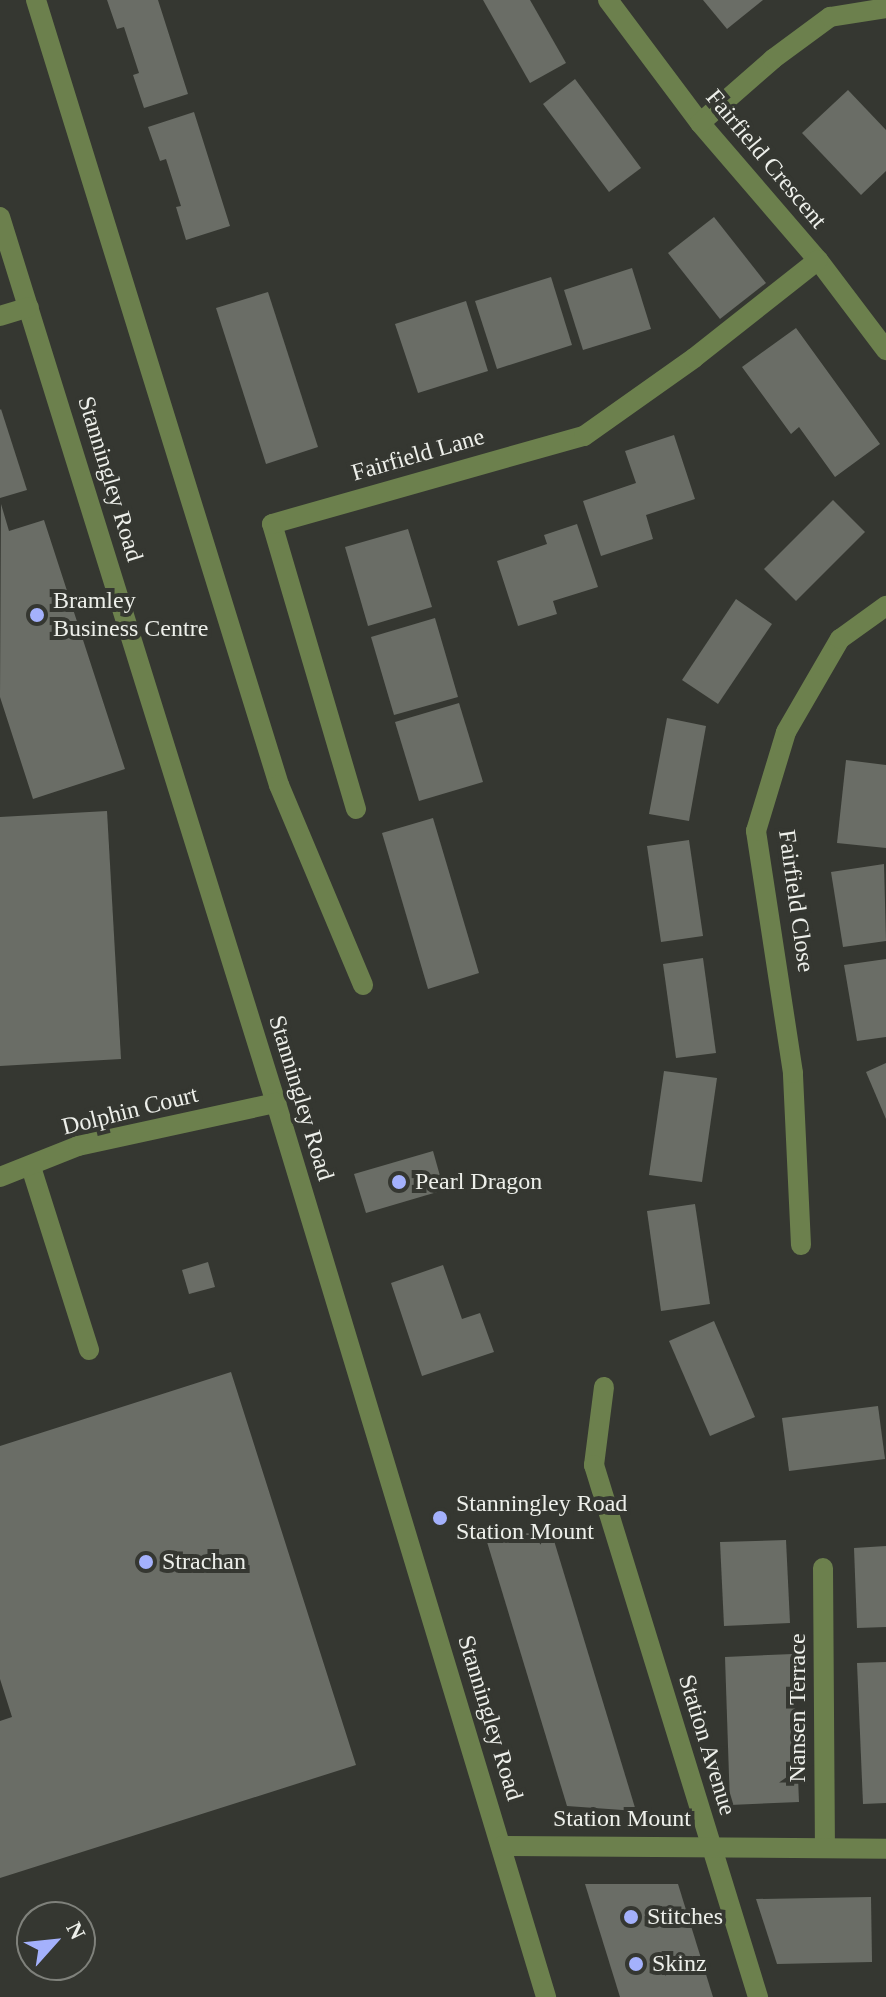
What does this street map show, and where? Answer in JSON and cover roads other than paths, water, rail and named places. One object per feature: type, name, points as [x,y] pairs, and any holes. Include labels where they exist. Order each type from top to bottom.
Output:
[{"type":"street","points":[[36,0],[279,785],[363,985]]},
{"type":"street","name":"Fairfield Crescent","points":[[608,0],[700,123],[818,260],[886,350]]},
{"type":"street","points":[[700,123],[773,59],[830,17],[886,8]]},
{"type":"street","name":"Stanningley Road","points":[[0,217],[276,1103],[546,1997]]},
{"type":"street","name":"Fairfield Lane","points":[[356,809],[272,524],[584,436],[694,358],[818,260]]},
{"type":"street","points":[[0,316],[29,307]]},
{"type":"street","name":"Fairfield Close","points":[[801,1245],[793,1073],[756,831],[786,732],[840,639],[886,606]]},
{"type":"street","name":"Dolphin Court","points":[[0,1177],[78,1146],[276,1103]]},
{"type":"street","points":[[31,1167],[89,1350]]},
{"type":"street","name":"Station Avenue","points":[[604,1387],[594,1465],[758,1997]]},
{"type":"street","name":"Nansen Terrace","points":[[823,1568],[825,1848]]},
{"type":"street","name":"Station Mount","points":[[502,1846],[711,1845],[886,1849]]},
{"type":"place","name":"Bramley Business Centre","points":[[37,615]]},
{"type":"place","name":"Pearl Dragon","points":[[399,1182]]},
{"type":"place","name":"Stanningley Road Station Mount","points":[[440,1518]]},
{"type":"place","name":"Strachan","points":[[146,1562]]},
{"type":"place","name":"Stitches","points":[[631,1917]]},
{"type":"place","name":"Skinz","points":[[636,1964]]}]
